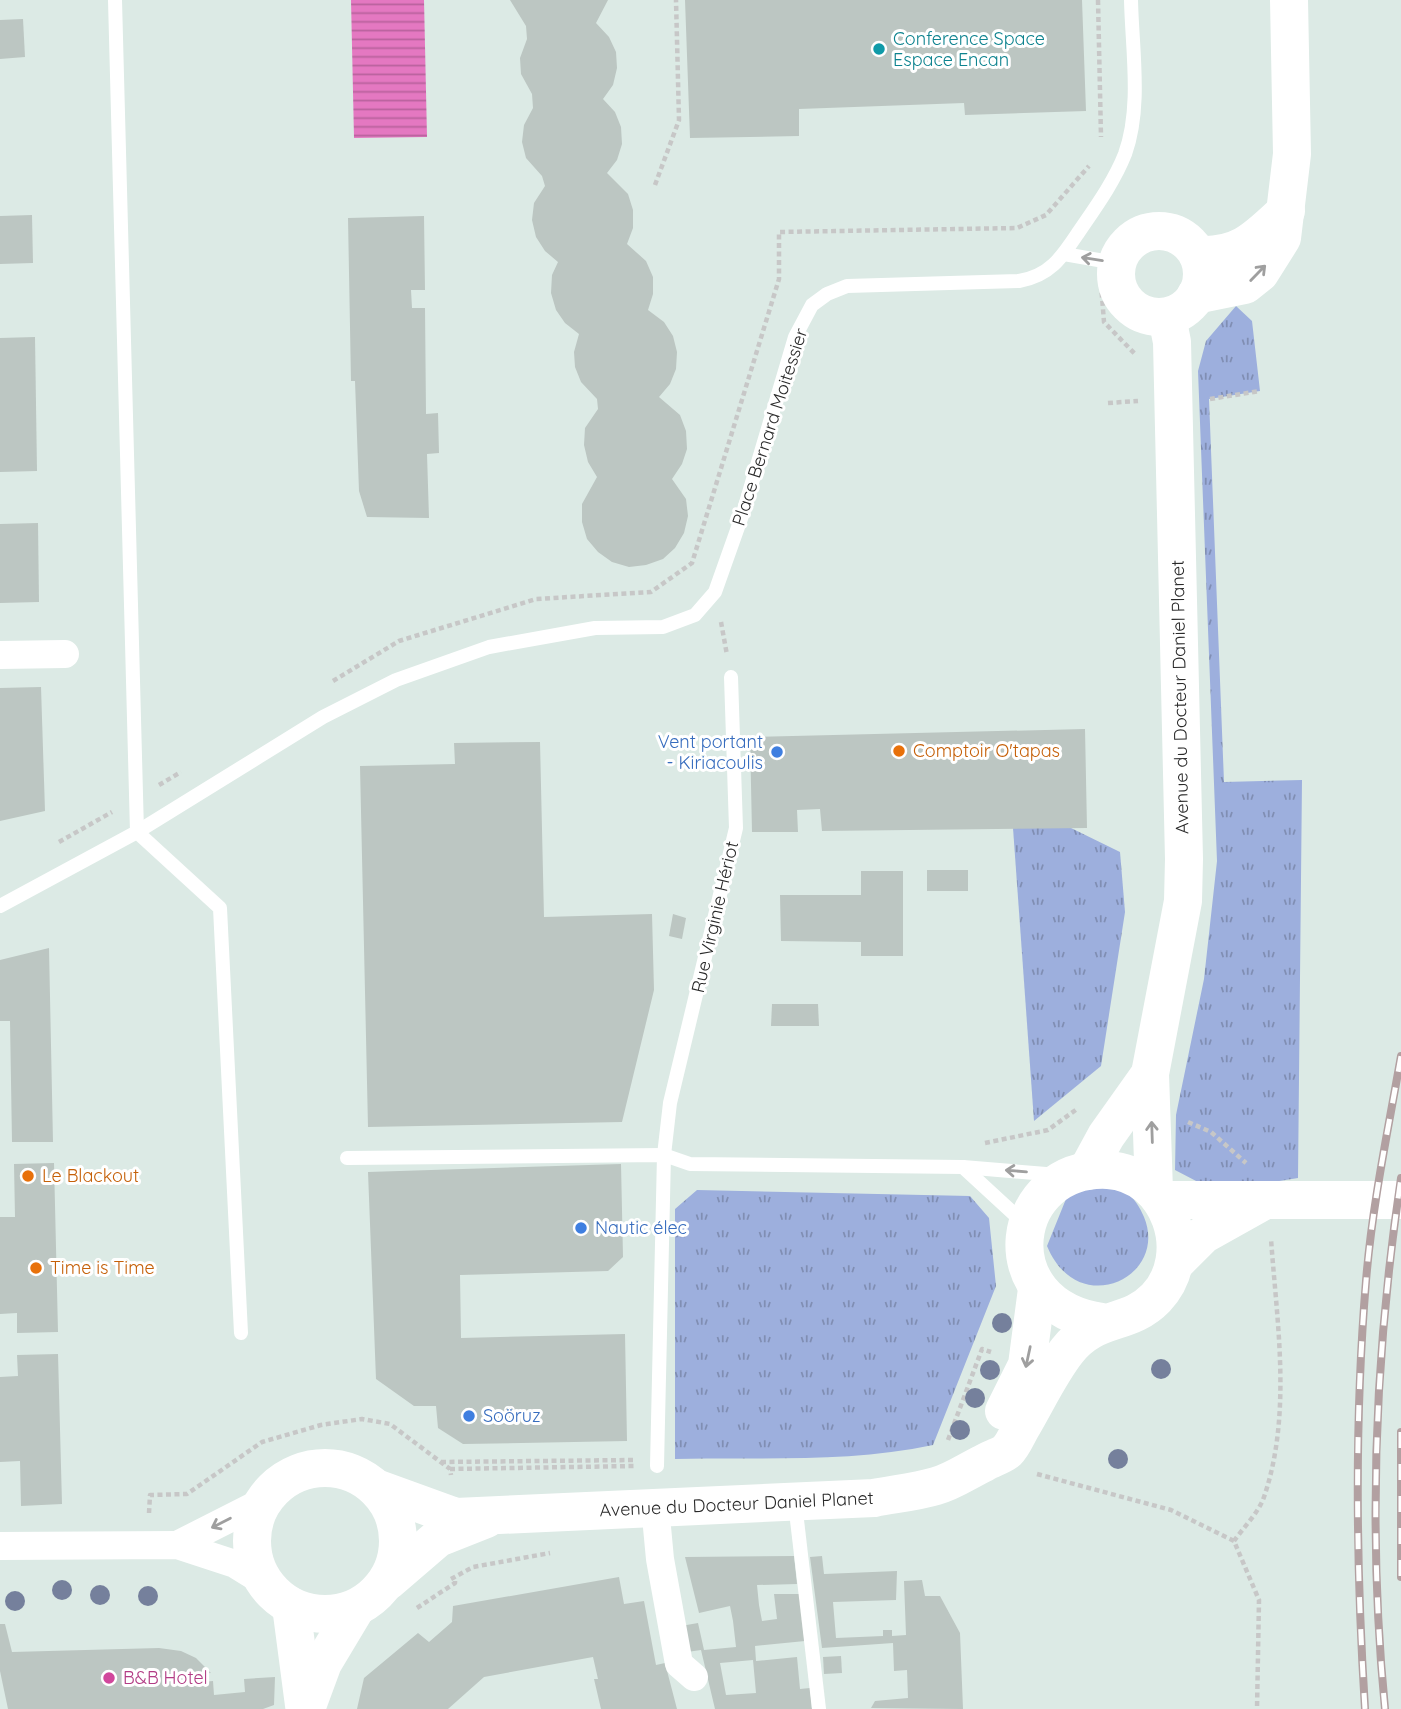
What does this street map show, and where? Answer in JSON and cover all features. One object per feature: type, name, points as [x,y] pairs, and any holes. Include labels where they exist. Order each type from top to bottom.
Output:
[{"type":"street","points":[[1182,306],[1202,282],[1198,255],[1189,243],[1177,234],[1162,231],[1136,237],[1120,255],[1115,279],[1126,303],[1138,312],[1152,317],[1245,285],[1260,272],[1282,238],[1286,211],[1292,154],[1289,0]]},
{"type":"street","points":[[1198,255],[1224,256],[1258,237],[1286,211]]},
{"type":"street","name":"Avenue du Docteur Daniel Planet","points":[[1158,1196],[1150,1074],[1183,901],[1184,873],[1172,342],[1182,306]]},
{"type":"street","points":[[0,655],[65,654]]},
{"type":"street","name":"Avenue du Docteur Daniel Planet","points":[[1079,1173],[1150,1074]]},
{"type":"street","points":[[1111,1170],[1134,1177],[1158,1196],[1172,1219],[1177,1241],[1175,1263],[1168,1282],[1140,1311],[1102,1322],[1077,1319],[1055,1307],[1037,1289],[1028,1270],[1024,1248],[1027,1226],[1035,1205],[1050,1188],[1079,1173],[1111,1170]]},
{"type":"street","points":[[1158,1196],[1401,1200]]},
{"type":"street","points":[[1175,1263],[1203,1235],[1265,1199]]},
{"type":"street","points":[[949,1465],[998,1422],[1027,1365],[1037,1289]]},
{"type":"street","name":"Avenue du Docteur Daniel Planet","points":[[376,1488],[456,1517],[874,1498],[938,1486],[949,1465],[1007,1451],[1067,1351],[1082,1335],[1102,1322]]},
{"type":"street","points":[[0,1546],[177,1545],[235,1564],[278,1594],[312,1614],[334,1614],[356,1608],[373,1597],[387,1581],[397,1557],[398,1532],[391,1508],[376,1488],[358,1475],[338,1469],[317,1469],[296,1474],[278,1485],[264,1501],[256,1516],[252,1550],[278,1594],[305,1709]]},
{"type":"street","points":[[177,1545],[264,1501]]},
{"type":"street","points":[[655,1506],[660,1559],[679,1664],[694,1677]]},
{"type":"street","name":"Avenue du Docteur Daniel Planet","points":[[387,1581],[438,1538],[475,1521],[516,1514]]},
{"type":"street","points":[[305,1709],[324,1663],[356,1608]]},
{"type":"lane","points":[[115,0],[137,832],[220,908],[241,1333]]},
{"type":"lane","points":[[1120,255],[1104,261],[1064,254],[1104,195],[1127,144],[1133,103],[1131,0]]},
{"type":"lane","name":"Place Bernard Moitessier","points":[[715,592],[743,513],[795,337],[812,305],[827,294],[847,286],[1019,281],[1038,278],[1064,254]]},
{"type":"lane","points":[[0,906],[137,832],[323,717],[396,680],[489,647],[595,628],[663,627],[695,615],[715,592]]},
{"type":"lane","name":"Rue Virginie Hériot","points":[[657,1466],[664,1155],[670,1103],[736,828],[730,677]]},
{"type":"lane","points":[[347,1158],[664,1155],[690,1164],[963,1167],[1079,1173]]},
{"type":"lane","points":[[963,1167],[1027,1226]]},
{"type":"lane","points":[[795,1502],[819,1709]]},
{"type":"path","points":[[655,185],[679,120],[676,0]]},
{"type":"path","points":[[1098,0],[1101,138]]},
{"type":"path","points":[[327,684],[398,641],[536,600],[651,592],[692,563],[779,279],[779,232],[1017,229],[1046,215],[1094,161]]},
{"type":"path","points":[[715,592],[730,677]]},
{"type":"path","points":[[57,844],[183,771]]},
{"type":"path","points":[[963,1167],[966,1151],[994,1139],[1048,1130],[1082,1105]]},
{"type":"path","points":[[1186,1121],[1211,1132],[1259,1175],[1271,1231],[1280,1359],[1277,1438],[1263,1499],[1234,1541]]},
{"type":"path","points":[[949,1465],[982,1349],[1027,1365]]},
{"type":"path","points":[[450,1469],[657,1466]]},
{"type":"path","points":[[1036,1473],[1060,1483],[1171,1510],[1234,1541],[1259,1600],[1257,1709]]},
{"type":"path","points":[[408,1613],[455,1583],[455,1577]]},
{"type":"green space","points":[[1236,306],[1252,321],[1260,391],[1209,399],[1224,782],[1302,780],[1298,1178],[1267,1183],[1198,1182],[1175,1170],[1176,1115],[1204,979],[1217,861],[1198,371],[1206,341]]},
{"type":"green space","points":[[1013,828],[1071,828],[1120,852],[1125,912],[1101,1066],[1034,1121]]},
{"type":"green space","points":[[1087,1186],[1116,1190],[1131,1196],[1144,1217],[1148,1239],[1144,1257],[1132,1272],[1117,1282],[1098,1286],[1079,1282],[1061,1269],[1047,1246],[1068,1194]]},
{"type":"green space","points":[[697,1190],[970,1196],[989,1218],[996,1286],[933,1445],[902,1451],[837,1457],[675,1459],[675,1209]]},
{"type":"shaded area","points":[[351,0],[424,0],[427,137],[354,138]]},
{"type":"building","points":[[510,0],[608,0],[596,23],[609,37],[616,52],[617,68],[613,85],[603,99],[615,112],[621,127],[622,144],[617,160],[607,173],[628,194],[633,210],[633,228],[627,244],[646,261],[653,277],[653,294],[648,310],[664,322],[673,336],[677,352],[676,369],[670,384],[659,397],[680,415],[686,431],[687,449],[682,464],[672,479],[686,499],[688,516],[684,533],[675,548],[663,559],[646,565],[629,567],[612,562],[598,552],[587,539],[582,522],[582,504],[597,477],[588,462],[584,445],[585,428],[598,409],[597,399],[581,382],[575,367],[574,352],[579,334],[565,323],[556,310],[551,293],[552,275],[558,262],[545,251],[536,237],[532,220],[534,203],[545,186],[542,176],[526,158],[522,142],[524,125],[533,108],[532,94],[521,74],[520,58],[527,39],[526,26]]},
{"type":"building","name":"Conference Space Espace Encan","points":[[685,0],[1082,0],[1086,111],[965,115],[964,103],[799,109],[799,136],[690,138]]},
{"type":"building","points":[[23,19],[25,57],[0,59],[0,20]]},
{"type":"building","points":[[32,215],[33,263],[0,264],[0,216]]},
{"type":"building","points":[[424,216],[425,290],[411,290],[412,308],[425,308],[426,414],[438,413],[439,453],[427,454],[429,518],[367,517],[359,491],[355,381],[351,381],[348,218]]},
{"type":"building","points":[[35,337],[37,471],[0,472],[0,338]]},
{"type":"building","points":[[38,523],[39,602],[0,603],[0,524]]},
{"type":"building","points":[[41,687],[45,811],[0,821],[0,688]]},
{"type":"building","points":[[1085,729],[1087,828],[822,831],[820,809],[797,810],[798,832],[752,832],[750,737]]},
{"type":"building","points":[[540,742],[544,917],[652,914],[654,990],[622,1122],[368,1127],[360,766],[455,764],[454,743]]},
{"type":"building","points":[[927,870],[968,870],[968,891],[927,891]]},
{"type":"building","points":[[861,871],[903,871],[903,956],[861,956],[861,942],[781,941],[780,895],[861,895]]},
{"type":"building","points":[[673,914],[686,918],[682,939],[669,936]]},
{"type":"building","points":[[49,948],[53,1142],[12,1142],[10,1021],[0,1021],[0,960]]},
{"type":"building","points":[[772,1004],[818,1004],[819,1026],[771,1026]]},
{"type":"building","points":[[54,1163],[58,1332],[17,1333],[17,1313],[0,1314],[0,1217],[15,1217],[14,1164]]},
{"type":"building","points":[[621,1164],[623,1257],[608,1271],[460,1275],[461,1338],[625,1334],[627,1441],[463,1444],[438,1428],[436,1406],[414,1406],[376,1379],[368,1172]]},
{"type":"building","points":[[58,1354],[62,1504],[21,1506],[20,1461],[0,1462],[0,1377],[18,1376],[17,1355]]},
{"type":"building","points":[[794,1556],[797,1584],[757,1585],[759,1605],[762,1621],[777,1619],[774,1594],[800,1594],[805,1641],[755,1646],[756,1661],[797,1657],[800,1689],[810,1688],[812,1709],[715,1709],[701,1650],[687,1652],[681,1626],[698,1623],[704,1650],[736,1647],[733,1621],[730,1606],[699,1613],[685,1557]],"holes":[[[753,1660],[756,1693],[726,1695],[720,1663]]]},
{"type":"building","points":[[822,1556],[824,1574],[897,1571],[896,1600],[833,1602],[836,1638],[883,1636],[883,1630],[892,1630],[892,1636],[906,1635],[904,1581],[922,1580],[925,1596],[940,1596],[960,1633],[963,1709],[871,1708],[875,1701],[908,1698],[907,1670],[894,1671],[893,1643],[822,1648],[810,1557]]},
{"type":"building","points":[[619,1577],[624,1604],[644,1601],[656,1665],[665,1663],[677,1709],[601,1709],[594,1679],[598,1679],[593,1657],[484,1677],[448,1709],[357,1709],[364,1678],[418,1633],[429,1642],[452,1622],[453,1606]]},
{"type":"building","name":"B&B Hotel","points":[[0,1624],[5,1624],[12,1652],[159,1648],[181,1651],[196,1658],[211,1673],[201,1674],[202,1682],[213,1681],[214,1695],[245,1692],[244,1679],[275,1677],[274,1705],[263,1709],[8,1709],[0,1671]]},
{"type":"building","points":[[841,1656],[842,1673],[824,1674],[823,1657]]},
{"type":"railway","points":[[1365,1709],[1358,1495],[1362,1335],[1372,1225],[1401,1056]]},
{"type":"railway","points":[[1385,1709],[1377,1577],[1377,1443],[1385,1310],[1401,1178]]},
{"type":"railway","points":[[1401,1432],[1401,1577]]},
{"type":"place","name":"Conference Space Espace Encan","points":[[879,49]]},
{"type":"place","name":"Comptoir O'tapas","points":[[899,751]]},
{"type":"place","name":"Vent portant - Kiriacoulis","points":[[777,752]]},
{"type":"place","name":"Le Blackout","points":[[28,1176]]},
{"type":"place","name":"Nautic élec","points":[[581,1228]]},
{"type":"place","name":"Time is Time","points":[[36,1268]]},
{"type":"place","name":"Soöruz","points":[[469,1416]]},
{"type":"place","name":"B&B Hotel","points":[[109,1678]]}]
